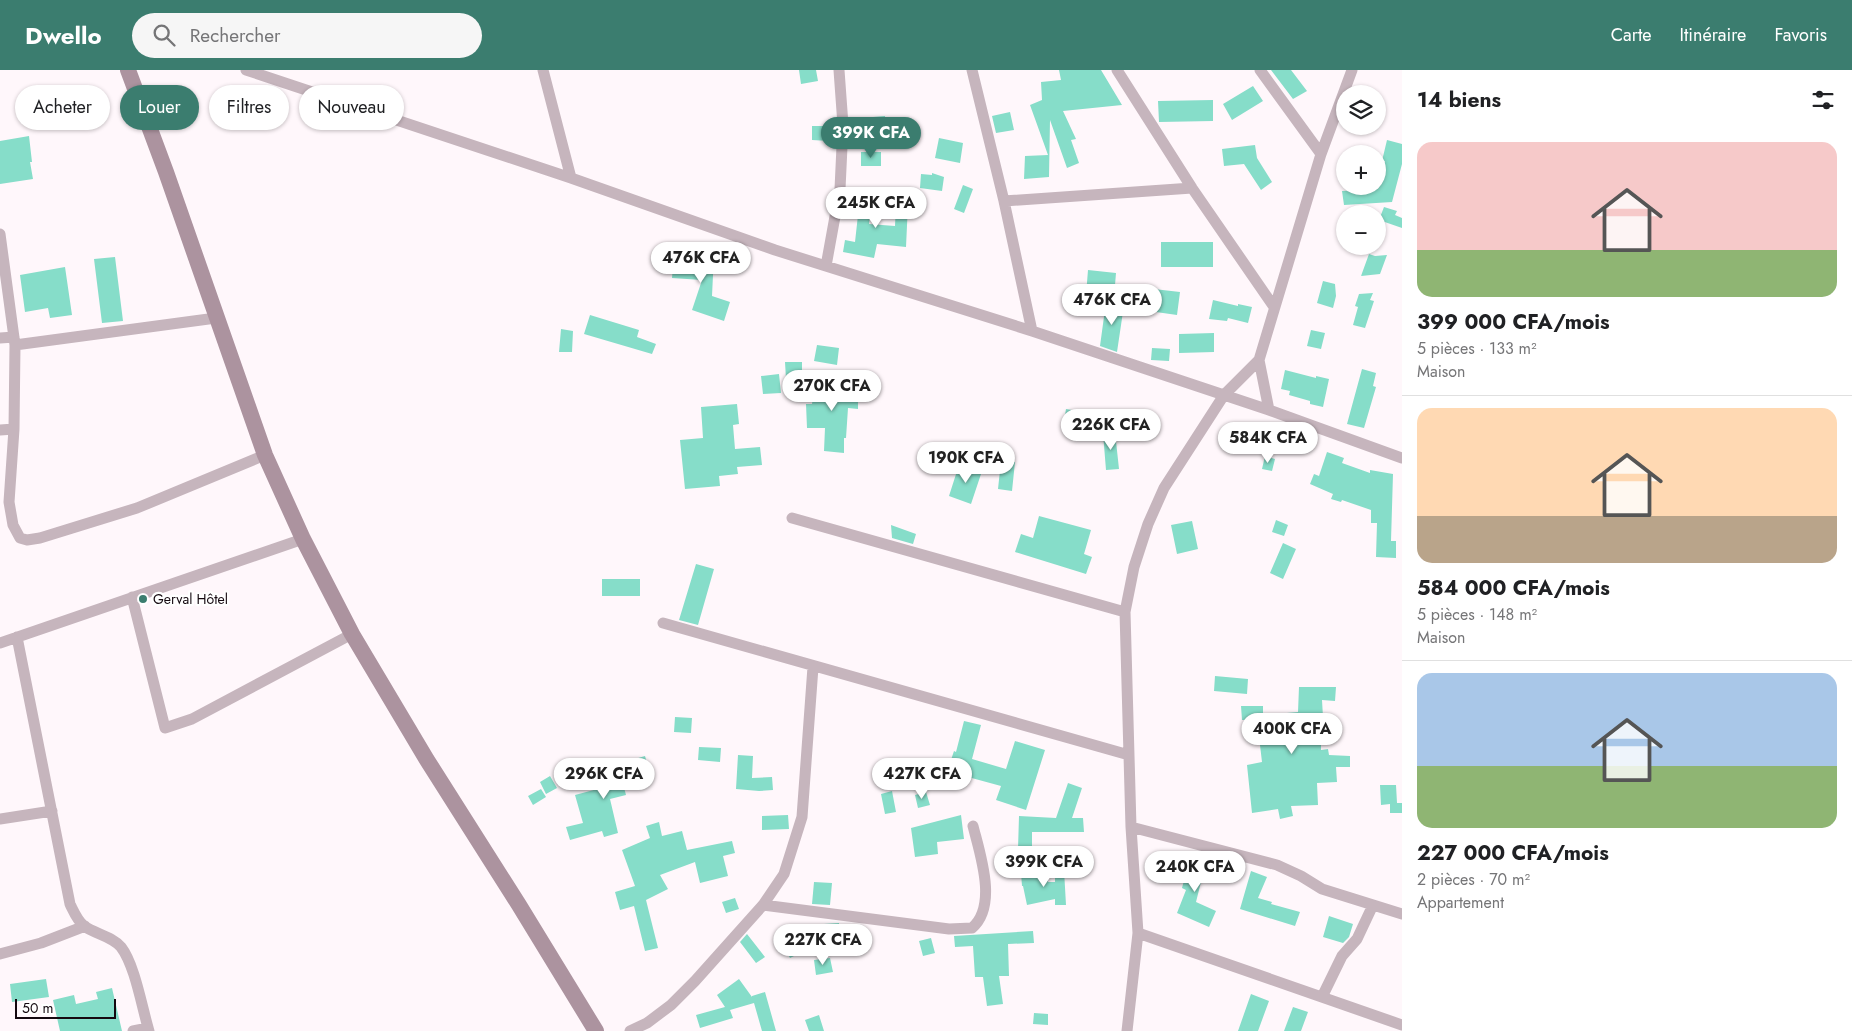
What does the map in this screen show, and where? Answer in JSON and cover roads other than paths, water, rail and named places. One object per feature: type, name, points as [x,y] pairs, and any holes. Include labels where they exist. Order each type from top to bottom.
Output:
[{"type":"street","points":[[128,70],[166,172],[265,456],[303,539],[352,634],[427,760],[596,1031]]},
{"type":"street","points":[[246,70],[571,178],[704,226],[1032,331],[1269,410],[1402,458]]},
{"type":"street","points":[[544,70],[571,178]]},
{"type":"street","points":[[826,266],[840,189],[843,125],[839,70]]},
{"type":"street","points":[[972,70],[1004,201],[1032,331]]},
{"type":"street","points":[[1117,70],[1192,188],[1274,307]]},
{"type":"street","points":[[1260,70],[1321,154]]},
{"type":"street","points":[[1127,1031],[1138,932],[1131,826],[1125,612],[1134,567],[1148,524],[1164,488],[1224,395],[1258,360],[1321,154],[1352,70]]},
{"type":"street","points":[[1004,201],[1192,188]]},
{"type":"street","points":[[0,234],[14,341],[14,429],[4,503],[20,538],[27,540],[40,538],[137,508],[265,456]]},
{"type":"street","points":[[0,338],[14,341],[216,318]]},
{"type":"street","points":[[1258,360],[1269,410]]},
{"type":"street","points":[[0,430],[14,429]]},
{"type":"street","points":[[792,518],[1125,612]]},
{"type":"street","points":[[0,643],[303,539]]},
{"type":"street","points":[[132,597],[165,728],[192,719],[352,634]]},
{"type":"street","points":[[663,623],[1129,755]]},
{"type":"street","points":[[16,637],[70,904],[76,917],[85,926],[120,946],[128,960],[148,1029],[133,1031]]},
{"type":"street","points":[[630,1031],[647,1023],[671,1005],[696,981],[762,905],[784,874],[802,817],[813,667]]},
{"type":"street","points":[[0,818],[52,811]]},
{"type":"street","points":[[762,905],[782,909],[949,928],[972,928],[978,921],[983,907],[986,888],[973,826]]},
{"type":"street","points":[[1131,826],[1277,865],[1301,876],[1322,889],[1402,914]]},
{"type":"street","points":[[1322,997],[1342,956],[1357,939],[1373,905]]},
{"type":"street","points":[[0,954],[40,943],[85,926]]},
{"type":"street","points":[[1138,932],[1402,1025]]},
{"type":"place","name":"Gerval Hôtel","points":[[143,599]]}]
